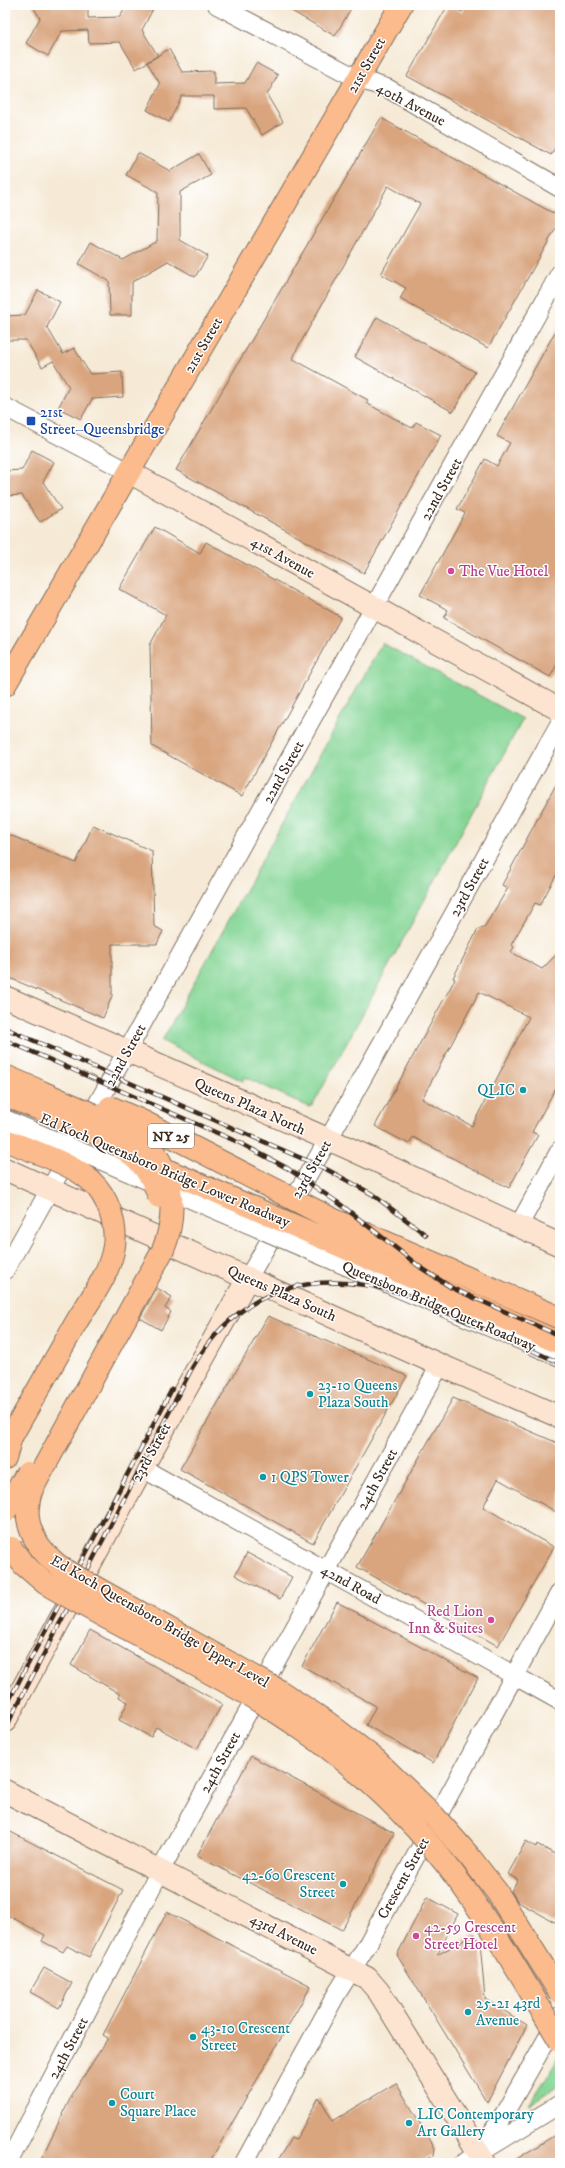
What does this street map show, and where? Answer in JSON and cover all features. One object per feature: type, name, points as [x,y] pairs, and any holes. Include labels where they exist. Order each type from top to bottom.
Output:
[{"type":"main road","name":"21st Street","points":[[5,685],[401,5]]},
{"type":"main road","name":"41st Avenue","points":[[129,472],[560,710]]},
{"type":"main road","name":"Queens Plaza North","points":[[5,997],[328,1140],[560,1245]]},
{"type":"main road","name":"NY 25","points":[[5,1062],[144,1122],[332,1219],[560,1318]]},
{"type":"main road","name":"Ed Koch Queensboro Bridge Upper Level","points":[[5,1076],[112,1123],[146,1144],[159,1161],[164,1173],[172,1205],[170,1226],[163,1250],[28,1498],[27,1518],[38,1545],[52,1561],[68,1572],[250,1673],[303,1705],[375,1759],[434,1816],[470,1856],[497,1892],[560,1993]]},
{"type":"main road","points":[[5,1095],[105,1138],[135,1158],[152,1179],[160,1198],[161,1208],[159,1229],[152,1249],[5,1512]]},
{"type":"main road","name":"Ed Koch Queensboro Bridge Lower Roadway","points":[[5,1101],[321,1246]]},
{"type":"main road","points":[[5,1140],[76,1171],[92,1182],[104,1198],[109,1209],[114,1233],[112,1254],[99,1283],[8,1439],[5,1458]]},
{"type":"main road","name":"Queens Plaza South","points":[[5,1169],[50,1188],[440,1366],[560,1417]]},
{"type":"main road","name":"NY 25","points":[[321,1246],[560,1344]]},
{"type":"main road","name":"23rd Street","points":[[5,1722],[142,1468],[248,1278]]},
{"type":"main road","name":"Ed Koch Queensboro Bridge Upper Level","points":[[5,1537],[24,1565],[45,1583],[278,1713],[319,1742],[365,1779],[420,1834],[459,1881],[489,1925],[560,2041]]},
{"type":"main road","name":"43rd Avenue","points":[[5,1791],[367,1978],[376,1987],[475,2160]]},
{"type":"street","name":"40th Avenue","points":[[217,5],[358,79],[387,88],[560,188]]},
{"type":"street","name":"22nd Street","points":[[5,1270],[560,273]]},
{"type":"street","name":"41st Avenue","points":[[5,407],[129,472]]},
{"type":"street","name":"23rd Street","points":[[248,1278],[328,1140],[560,723]]},
{"type":"street","name":"Queensboro Bridge Outer Roadway","points":[[5,1119],[321,1246],[560,1358]]},
{"type":"street","points":[[518,1227],[560,1150]]},
{"type":"street","name":"24th Street","points":[[8,2163],[160,1871],[325,1570],[440,1366]]},
{"type":"street","name":"42nd Road","points":[[142,1468],[560,1701]]},
{"type":"street","name":"Crescent Street","points":[[244,2163],[560,1592]]},
{"type":"street","points":[[475,2160],[504,2114],[560,2016]]},
{"type":"street","points":[[475,2160],[560,2104]]},
{"type":"green space","points":[[382,643],[523,719],[313,1105],[309,1107],[245,1077],[243,1081],[162,1041]]},
{"type":"green space","points":[[560,2056],[560,2085],[529,2105]]},
{"type":"building","points":[[32,5],[88,5],[88,18],[120,17],[127,5],[146,5],[153,9],[142,30],[158,56],[136,69],[120,42],[89,43],[88,30],[62,31],[48,56],[26,43],[40,18]]},
{"type":"building","points":[[281,5],[353,5],[335,36]]},
{"type":"building","points":[[448,5],[462,12],[465,5],[560,5],[560,138],[551,155],[407,76]]},
{"type":"building","points":[[169,49],[182,72],[214,71],[214,84],[245,83],[256,63],[278,75],[267,95],[283,122],[262,135],[246,108],[214,109],[214,96],[182,96],[169,122],[147,110],[160,84],[147,62]]},
{"type":"building","points":[[381,118],[560,217],[560,221],[488,348],[400,299],[406,288],[381,274],[420,204],[388,186],[296,351],[293,359],[368,400],[366,403],[412,428],[416,422],[441,435],[364,573],[176,470]]},
{"type":"building","points":[[138,153],[170,171],[199,154],[211,175],[180,192],[180,240],[208,256],[195,277],[168,261],[132,282],[132,315],[110,315],[109,281],[79,264],[91,242],[123,260],[157,241],[158,192],[126,175]]},
{"type":"building","points":[[38,290],[60,302],[47,327],[63,354],[74,348],[90,374],[122,372],[123,397],[92,399],[81,419],[58,408],[69,387],[53,361],[42,367],[26,340],[5,340],[5,316],[25,315]]},
{"type":"building","points":[[377,317],[475,372],[453,412],[355,357]]},
{"type":"building","points":[[560,323],[560,659],[550,677],[444,618],[448,610],[420,595],[465,513],[457,509],[485,459],[497,466],[510,443],[497,436]]},
{"type":"building","points":[[32,450],[54,462],[43,482],[61,509],[40,522],[22,495],[5,496],[5,471],[22,470]]},
{"type":"building","points":[[155,527],[200,553],[206,542],[341,617],[242,796],[152,746],[150,645],[166,615],[119,589]]},
{"type":"building","name":"QLIC","points":[[560,777],[560,868],[540,905],[535,903],[511,945],[514,947],[511,952],[542,969],[560,951],[560,1080],[532,1132],[538,1135],[509,1188],[413,1137],[409,1144],[375,1126],[455,979],[453,978],[477,930],[485,926],[508,888],[502,885]],"holes":[[[479,992],[529,1017],[472,1126],[422,1099]]]},
{"type":"building","points":[[93,825],[152,851],[154,926],[163,931],[157,944],[112,944],[112,996],[103,1018],[5,976],[5,833],[76,863]]},
{"type":"building","points":[[157,1288],[172,1297],[165,1308],[171,1312],[161,1330],[140,1318]]},
{"type":"building","name":"23-10 Queens Plaza South","points":[[268,1316],[407,1376],[313,1543],[180,1469]]},
{"type":"building","points":[[453,1398],[560,1444],[560,1514],[498,1479],[483,1507],[554,1547],[498,1646],[357,1567]]},
{"type":"building","points":[[247,1553],[292,1577],[280,1599],[235,1575]]},
{"type":"building","points":[[337,1602],[478,1678],[433,1763],[366,1725],[376,1706],[302,1666]]},
{"type":"building","points":[[90,1630],[222,1704],[197,1749],[156,1727],[151,1737],[119,1720],[128,1702],[119,1697],[120,1694],[71,1665]]},
{"type":"building","points":[[251,1756],[394,1833],[342,1930],[197,1856]]},
{"type":"building","points":[[5,1829],[123,1890],[89,1957],[67,1946],[63,1952],[42,1941],[45,1935],[5,1914]]},
{"type":"building","points":[[526,1841],[536,1847],[537,1844],[560,1857],[560,1925],[518,1902],[511,1891],[518,1880],[508,1874]]},
{"type":"building","name":"25-21 43rd Avenue","points":[[427,1897],[458,1914],[437,1955],[475,1934],[480,1942],[485,1999],[527,2025],[487,2102],[397,1955]]},
{"type":"building","name":"43-10 Crescent Street","points":[[167,1912],[311,1986],[209,2163],[39,2163],[72,2095],[108,2038],[103,2035]]},
{"type":"building","points":[[44,1968],[72,1983],[59,2008],[30,1992]]},
{"type":"building","points":[[396,2083],[435,2148],[434,2155],[420,2163],[276,2163],[291,2138],[296,2140],[319,2097],[333,2121]]},
{"type":"building","points":[[560,2132],[560,2163],[510,2163]]},
{"type":"railway","points":[[5,1028],[326,1169],[372,1194],[426,1235]]},
{"type":"railway","points":[[5,1040],[240,1143],[287,1168],[340,1204],[420,1267],[452,1288],[560,1336]]},
{"type":"railway","points":[[5,1729],[192,1368],[212,1340],[234,1317],[258,1301],[284,1290],[312,1284],[341,1283],[373,1286],[405,1294],[560,1363]]},
{"type":"railway","points":[[5,1708],[172,1389]]},
{"type":"place","name":"21st Street–Queensbridge","points":[[31,421]]},
{"type":"place","name":"The Vue Hotel","points":[[451,571]]},
{"type":"place","name":"QLIC","points":[[523,1090]]},
{"type":"place","name":"23-10 Queens Plaza South","points":[[310,1394]]},
{"type":"place","name":"1 QPS Tower","points":[[263,1477]]},
{"type":"place","name":"Red Lion Inn & Suites","points":[[491,1620]]},
{"type":"place","name":"42-60 Crescent Street","points":[[343,1884]]},
{"type":"place","name":"42-59 Crescent Street Hotel","points":[[416,1936]]},
{"type":"place","name":"25-21 43rd Avenue","points":[[468,2012]]},
{"type":"place","name":"43-10 Crescent Street","points":[[193,2037]]},
{"type":"place","name":"Court Square Place","points":[[112,2103]]},
{"type":"place","name":"LIC Contemporary Art Gallery","points":[[409,2123]]}]
